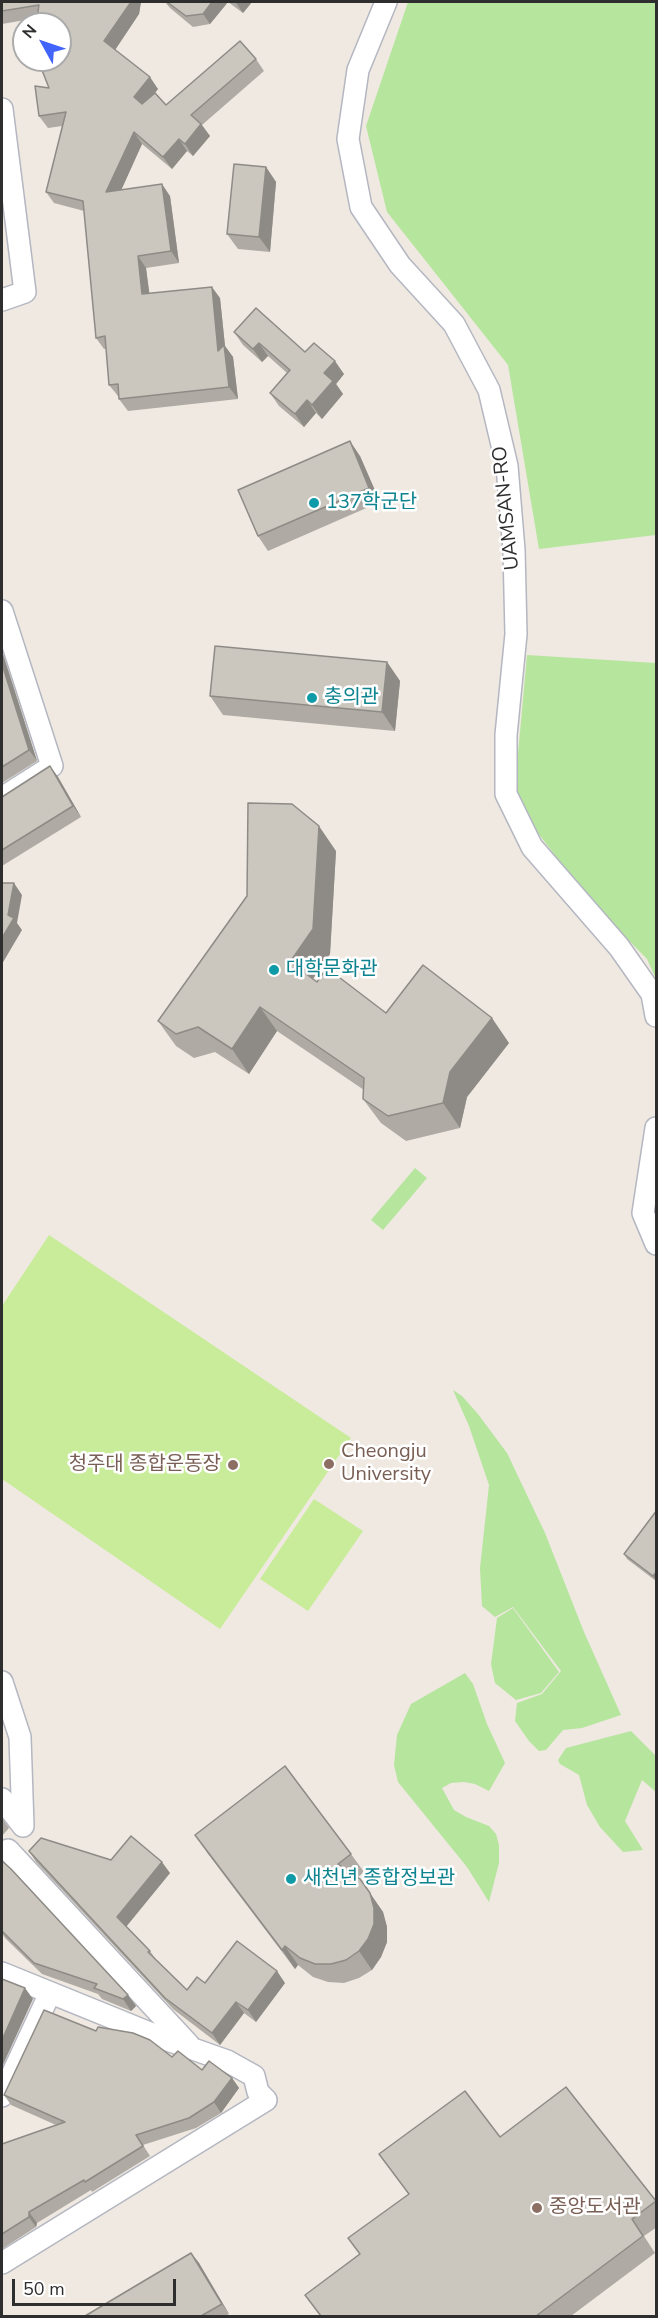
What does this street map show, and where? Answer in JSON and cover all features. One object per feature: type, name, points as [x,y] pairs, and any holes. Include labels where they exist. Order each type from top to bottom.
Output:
[{"type":"street","name":"UAMSAN-RO","points":[[386,2],[358,70],[348,139],[361,207],[400,265],[454,324],[489,390],[507,466],[514,550],[516,634],[506,735],[506,794],[532,847],[619,947],[651,994],[657,1016]]},
{"type":"street","points":[[2,109],[25,292],[2,300]]},
{"type":"street","points":[[2,611],[52,766],[2,798]]},
{"type":"street","points":[[657,1128],[643,1213],[657,1244]]},
{"type":"street","points":[[2,1682],[20,1737],[23,1826],[4,1855],[192,2049]]},
{"type":"street","points":[[2,1799],[23,1826]]},
{"type":"street","points":[[2,1973],[227,2061],[254,2076],[258,2092],[266,2100],[2,2263]]},
{"type":"street","points":[[2,2096],[50,1993]]},
{"type":"green space","points":[[408,2],[656,2],[656,535],[539,549],[508,365],[387,212],[366,126]]},
{"type":"green space","points":[[527,655],[656,663],[656,979],[647,959],[588,899],[538,833],[515,787]]},
{"type":"green space","points":[[415,1168],[427,1178],[383,1230],[371,1220]]},
{"type":"green space","points":[[49,1235],[351,1438],[220,1629],[2,1479],[2,1306]]},
{"type":"green space","points":[[453,1390],[462,1396],[478,1414],[507,1453],[545,1533],[584,1632],[621,1715],[582,1728],[563,1730],[546,1750],[539,1751],[515,1721],[517,1703],[542,1694],[561,1671],[513,1607],[495,1617],[482,1606],[480,1568],[489,1485],[469,1426]]},
{"type":"green space","points":[[314,1499],[363,1531],[308,1611],[260,1579]]},
{"type":"green space","points":[[513,1608],[559,1672],[541,1693],[516,1700],[495,1683],[491,1664],[497,1618]]},
{"type":"green space","points":[[465,1673],[473,1684],[487,1724],[505,1763],[489,1791],[475,1784],[464,1782],[451,1783],[442,1788],[454,1810],[489,1826],[496,1834],[499,1845],[499,1863],[489,1902],[467,1867],[398,1782],[394,1765],[397,1735],[411,1704]]},
{"type":"green space","points":[[631,1731],[656,1756],[656,1792],[642,1780],[625,1821],[643,1850],[623,1852],[600,1827],[587,1805],[579,1775],[560,1764],[558,1760],[566,1748]]},
{"type":"building","points":[[2,2],[131,2],[104,41],[150,77],[134,97],[142,104],[155,93],[166,105],[240,41],[256,59],[191,115],[201,124],[185,144],[179,139],[163,157],[134,132],[106,192],[162,184],[171,251],[138,256],[142,294],[212,287],[218,351],[224,345],[229,387],[119,399],[118,384],[109,385],[105,336],[96,338],[83,201],[46,192],[66,112],[39,116],[35,86],[49,88],[43,72],[72,72],[72,12],[38,12],[39,5],[2,11]]},
{"type":"building","points":[[167,2],[212,2],[203,14],[186,16]]},
{"type":"building","points":[[234,164],[266,167],[259,237],[227,234]]},
{"type":"building","points":[[256,308],[305,352],[314,343],[335,361],[324,373],[333,381],[312,405],[307,400],[295,414],[270,393],[290,370],[259,343],[253,349],[234,332]]},
{"type":"building","name":"137학군단","points":[[350,441],[369,488],[258,536],[238,490]]},
{"type":"building","points":[[215,646],[387,662],[382,712],[210,696]]},
{"type":"building","points":[[2,664],[29,750],[2,767]]},
{"type":"building","points":[[50,766],[73,806],[2,850],[2,797]]},
{"type":"building","name":"대학문화관","points":[[248,803],[292,804],[319,826],[313,929],[290,962],[317,982],[327,968],[386,1013],[423,965],[492,1018],[450,1072],[443,1103],[388,1116],[363,1099],[364,1078],[260,1007],[232,1049],[198,1027],[176,1034],[158,1021],[247,896]]},
{"type":"building","points":[[2,883],[14,883],[8,915],[14,918],[2,938]]},
{"type":"building","points":[[657,1510],[657,1571],[653,1576],[624,1554]]},
{"type":"building","name":"새천년 종합정보관","points":[[285,1766],[351,1854],[338,1864],[360,1879],[370,1893],[374,1908],[374,1924],[368,1939],[359,1951],[346,1960],[331,1964],[315,1964],[300,1958],[285,1946],[282,1950],[195,1835]]},
{"type":"building","points":[[131,1836],[162,1862],[117,1917],[150,1951],[148,1952],[187,1990],[197,1977],[205,1983],[237,1941],[277,1971],[248,2010],[236,2002],[212,2033],[165,1998],[29,1851],[41,1838],[111,1860]]},
{"type":"building","points":[[2,1861],[128,1995],[123,1999],[94,1988],[97,1984],[34,1963],[2,1931]]},
{"type":"building","points":[[2,1979],[25,1988],[2,2040]]},
{"type":"building","points":[[44,2010],[96,2031],[98,2027],[133,2033],[150,2040],[172,2057],[178,2051],[202,2070],[209,2061],[232,2078],[214,2102],[189,2118],[136,2135],[143,2146],[85,2182],[84,2180],[29,2212],[29,2217],[2,2234],[2,2144],[65,2122],[4,2095]]},
{"type":"building","name":"중앙도서관","points":[[566,2087],[656,2201],[632,2219],[643,2236],[536,2316],[321,2316],[305,2295],[360,2254],[348,2238],[409,2194],[379,2154],[465,2091],[500,2137]]},
{"type":"building","points":[[191,2253],[222,2304],[201,2316],[85,2316]]},
{"type":"place","name":"137학군단","points":[[314,503]]},
{"type":"place","name":"충의관","points":[[312,698]]},
{"type":"place","name":"대학문화관","points":[[274,970]]},
{"type":"place","name":"Cheongju University","points":[[329,1464]]},
{"type":"place","name":"청주대 종합운동장","points":[[233,1465]]},
{"type":"place","name":"새천년 종합정보관","points":[[291,1879]]},
{"type":"place","name":"중앙도서관","points":[[537,2208]]}]
